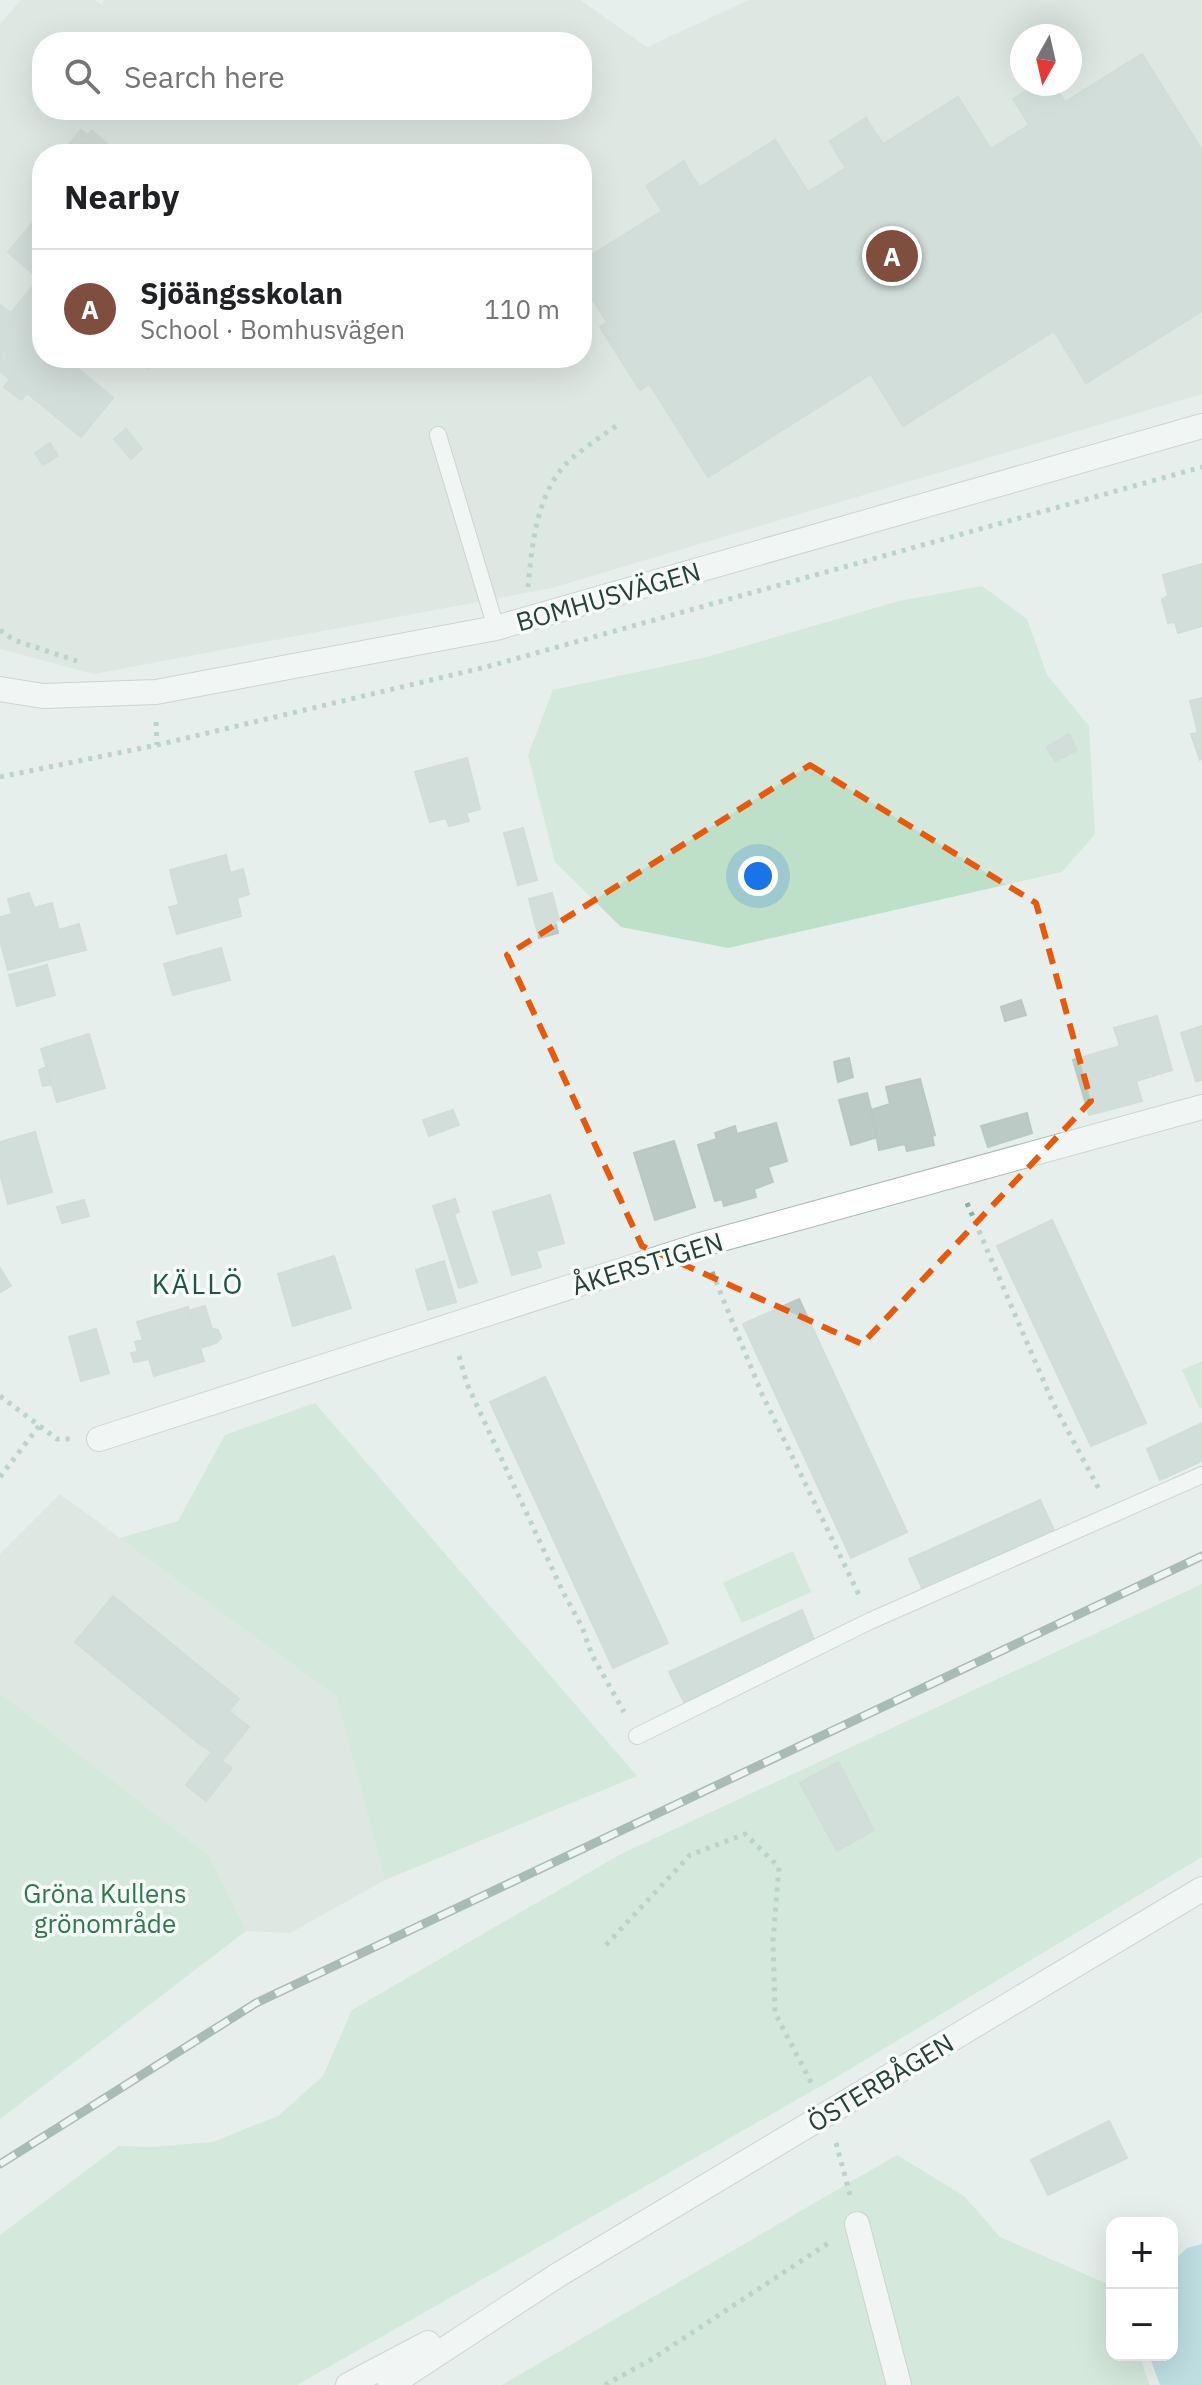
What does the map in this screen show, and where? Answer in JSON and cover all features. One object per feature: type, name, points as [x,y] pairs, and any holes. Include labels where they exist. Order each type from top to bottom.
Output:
[{"type":"street","name":"BOMHUSVÄGEN","points":[[0,689],[43,696],[156,692],[496,628],[1202,426]]},
{"type":"street","name":"ÅKERSTIGEN","points":[[99,1439],[700,1245],[1202,1107]]},
{"type":"street","name":"ÖSTERBÅGEN","points":[[390,2385],[558,2275],[1202,1889]]},
{"type":"street","points":[[857,2224],[899,2385]]},
{"type":"street","name":"ÖSTERBÅGEN","points":[[348,2385],[558,2275]]},
{"type":"lane","points":[[438,435],[496,628]]},
{"type":"lane","points":[[637,1736],[870,1621],[1202,1475]]},
{"type":"path","points":[[524,620],[530,559],[544,497],[570,460],[619,424]]},
{"type":"path","points":[[956,1176],[1053,1403],[1112,1515]]},
{"type":"path","points":[[700,1245],[774,1422],[870,1621]]},
{"type":"path","points":[[449,1324],[467,1384],[582,1627],[592,1655],[637,1736]]},
{"type":"path","points":[[0,1396],[57,1439],[99,1439]]},
{"type":"path","points":[[0,1477],[39,1426]]},
{"type":"path","points":[[605,2385],[652,2359],[857,2224],[828,2114],[775,2013],[773,1940],[779,1867],[745,1834],[690,1855],[606,1945]]},
{"type":"highlighted area","points":[[810,765],[1036,903],[1091,1101],[862,1344],[642,1246],[507,955]]},
{"type":"shaded area","points":[[21,0],[95,0],[102,5],[104,0],[580,0],[647,47],[749,0],[1202,0],[1202,394],[552,588],[94,674],[0,649],[0,24]]},
{"type":"shaded area","points":[[60,1494],[336,1696],[385,1880],[290,1933],[246,1931],[209,1856],[0,1693],[0,1554]]},
{"type":"green space","points":[[982,586],[1027,619],[1047,675],[1089,726],[1095,834],[1062,872],[728,948],[621,927],[555,862],[528,755],[553,690],[707,657],[899,601]]},
{"type":"green space","points":[[1202,1361],[1202,1408],[1200,1409],[1182,1370]]},
{"type":"green space","points":[[315,1403],[637,1776],[385,1880],[336,1696],[120,1538],[178,1521],[225,1435]]},
{"type":"green space","points":[[793,1551],[811,1592],[742,1623],[723,1583]]},
{"type":"green space","points":[[1202,1584],[1202,1857],[840,2075],[297,2385],[0,2385],[0,2235],[119,2146],[213,2142],[278,2116],[323,2076],[352,2010],[621,1854]]},
{"type":"green space","name":"Gröna Kullens grönområde","points":[[0,1693],[209,1856],[246,1931],[0,2119]]},
{"type":"green space","points":[[897,2155],[964,2196],[1000,2237],[1106,2283],[1106,2361],[1141,2361],[1150,2385],[502,2385]]},
{"type":"water","points":[[1202,2244],[1202,2385],[1160,2385],[1151,2361],[1178,2361],[1178,2256],[1187,2248]]},
{"type":"building","points":[[1142,54],[1202,150],[1202,311],[1086,383],[1054,331],[903,426],[871,374],[708,477],[639,367],[629,373],[600,327],[607,322],[592,299],[592,255],[662,211],[655,200],[692,176],[700,187],[775,140],[808,192],[846,168],[838,156],[875,132],[883,144],[958,97],[991,149],[1029,125],[1022,113],[1050,96],[1061,96],[1065,102],[1075,96],[1082,96],[1082,91]]},
{"type":"building","points":[[1018,96],[1050,96],[1022,113],[1013,99]]},
{"type":"building","points":[[866,118],[875,132],[838,156],[830,141]]},
{"type":"building","points":[[81,130],[88,135],[79,144],[69,144]]},
{"type":"building","points":[[92,131],[107,144],[81,144]]},
{"type":"building","points":[[684,161],[692,176],[655,200],[646,186]]},
{"type":"building","points":[[32,224],[32,273],[8,252]]},
{"type":"building","points":[[32,288],[32,368],[77,368],[113,398],[81,437],[0,371],[0,305],[11,313]]},
{"type":"building","points":[[639,367],[649,384],[640,390],[629,373]]},
{"type":"building","points":[[10,379],[27,393],[21,400],[4,387]]},
{"type":"building","points":[[126,429],[142,449],[131,459],[114,439]]},
{"type":"building","points":[[50,443],[58,456],[43,465],[35,453]]},
{"type":"building","points":[[1202,564],[1202,626],[1178,633],[1175,622],[1168,623],[1162,599],[1168,596],[1163,575]]},
{"type":"building","points":[[1202,698],[1200,760],[1191,734],[1198,733],[1190,701]]},
{"type":"building","points":[[1069,734],[1077,750],[1055,761],[1047,747]]},
{"type":"building","points":[[467,758],[480,809],[466,813],[469,821],[449,826],[446,818],[430,822],[415,772]]},
{"type":"building","points":[[523,828],[537,880],[518,885],[504,833]]},
{"type":"building","points":[[226,855],[230,873],[243,869],[249,894],[237,898],[241,916],[177,934],[169,907],[179,905],[170,870]]},
{"type":"building","points":[[29,893],[34,908],[52,903],[65,955],[8,970],[0,940],[0,917],[12,914],[8,899]]},
{"type":"building","points":[[552,893],[559,920],[555,921],[558,933],[539,938],[529,899]]},
{"type":"building","points":[[79,924],[86,950],[65,955],[59,930]]},
{"type":"building","points":[[221,948],[230,980],[173,995],[164,964]]},
{"type":"building","points":[[47,965],[55,995],[17,1006],[9,975]]},
{"type":"building","points":[[1021,1000],[1026,1015],[1005,1021],[1001,1007]]},
{"type":"building","points":[[1157,1016],[1172,1070],[1136,1081],[1142,1101],[1089,1115],[1073,1060],[1120,1046],[1114,1028]]},
{"type":"building","points":[[1202,1026],[1202,1080],[1196,1081],[1181,1033]]},
{"type":"building","points":[[89,1034],[105,1088],[57,1102],[41,1049]]},
{"type":"building","points":[[849,1058],[853,1077],[838,1082],[834,1062]]},
{"type":"building","points":[[47,1067],[52,1084],[43,1086],[39,1070]]},
{"type":"building","points":[[920,1079],[935,1135],[932,1136],[934,1145],[907,1151],[905,1144],[879,1150],[871,1110],[890,1104],[886,1087]]},
{"type":"building","points":[[867,1093],[878,1137],[851,1145],[839,1100]]},
{"type":"building","points":[[453,1110],[459,1125],[429,1136],[423,1120]]},
{"type":"building","points":[[1027,1113],[1032,1133],[988,1147],[981,1126]]},
{"type":"building","points":[[776,1123],[787,1161],[768,1167],[773,1182],[754,1189],[756,1197],[724,1206],[722,1199],[715,1201],[698,1145],[717,1139],[715,1133],[735,1126],[737,1134]]},
{"type":"building","points":[[35,1132],[52,1192],[8,1204],[0,1173],[0,1142]]},
{"type":"building","points":[[674,1141],[695,1207],[655,1220],[634,1153]]},
{"type":"building","points":[[550,1195],[564,1243],[536,1251],[541,1267],[512,1275],[493,1212]]},
{"type":"building","points":[[455,1199],[459,1212],[454,1214],[477,1282],[459,1288],[433,1206]]},
{"type":"building","points":[[84,1200],[89,1216],[62,1223],[57,1207]]},
{"type":"building","points":[[1052,1220],[1146,1423],[1091,1446],[997,1246]]},
{"type":"building","points":[[334,1256],[351,1308],[293,1326],[278,1274]]},
{"type":"building","points":[[444,1261],[456,1302],[428,1310],[416,1270]]},
{"type":"building","points":[[0,1268],[11,1286],[0,1292]]},
{"type":"building","points":[[799,1299],[907,1532],[851,1558],[743,1324]]},
{"type":"building","points":[[205,1306],[212,1329],[218,1330],[221,1338],[200,1348],[188,1311]]},
{"type":"building","points":[[188,1307],[204,1361],[154,1376],[149,1359],[134,1362],[131,1353],[138,1352],[135,1342],[143,1340],[137,1322]]},
{"type":"building","points":[[96,1329],[109,1373],[81,1381],[69,1337]]},
{"type":"building","points":[[545,1377],[668,1643],[613,1668],[490,1402]]},
{"type":"building","points":[[1202,1423],[1202,1461],[1160,1480],[1147,1449]]},
{"type":"building","points":[[1040,1500],[1054,1530],[923,1590],[909,1559]]},
{"type":"building","points":[[113,1596],[239,1699],[201,1745],[75,1642]]},
{"type":"building","points":[[802,1610],[815,1642],[684,1702],[669,1672]]},
{"type":"building","points":[[229,1711],[249,1727],[222,1761],[232,1768],[206,1801],[186,1785],[212,1752],[201,1745]]},
{"type":"building","points":[[838,1762],[874,1830],[837,1851],[800,1783]]},
{"type":"building","points":[[1109,2121],[1127,2158],[1048,2195],[1031,2160]]},
{"type":"railway","points":[[0,2164],[256,2003],[1202,1556]]},
{"type":"place","name":"Sjöängsskolan","points":[[892,256]]},
{"type":"district","name":"KÄLLÖ","points":[[198,1283]]}]
